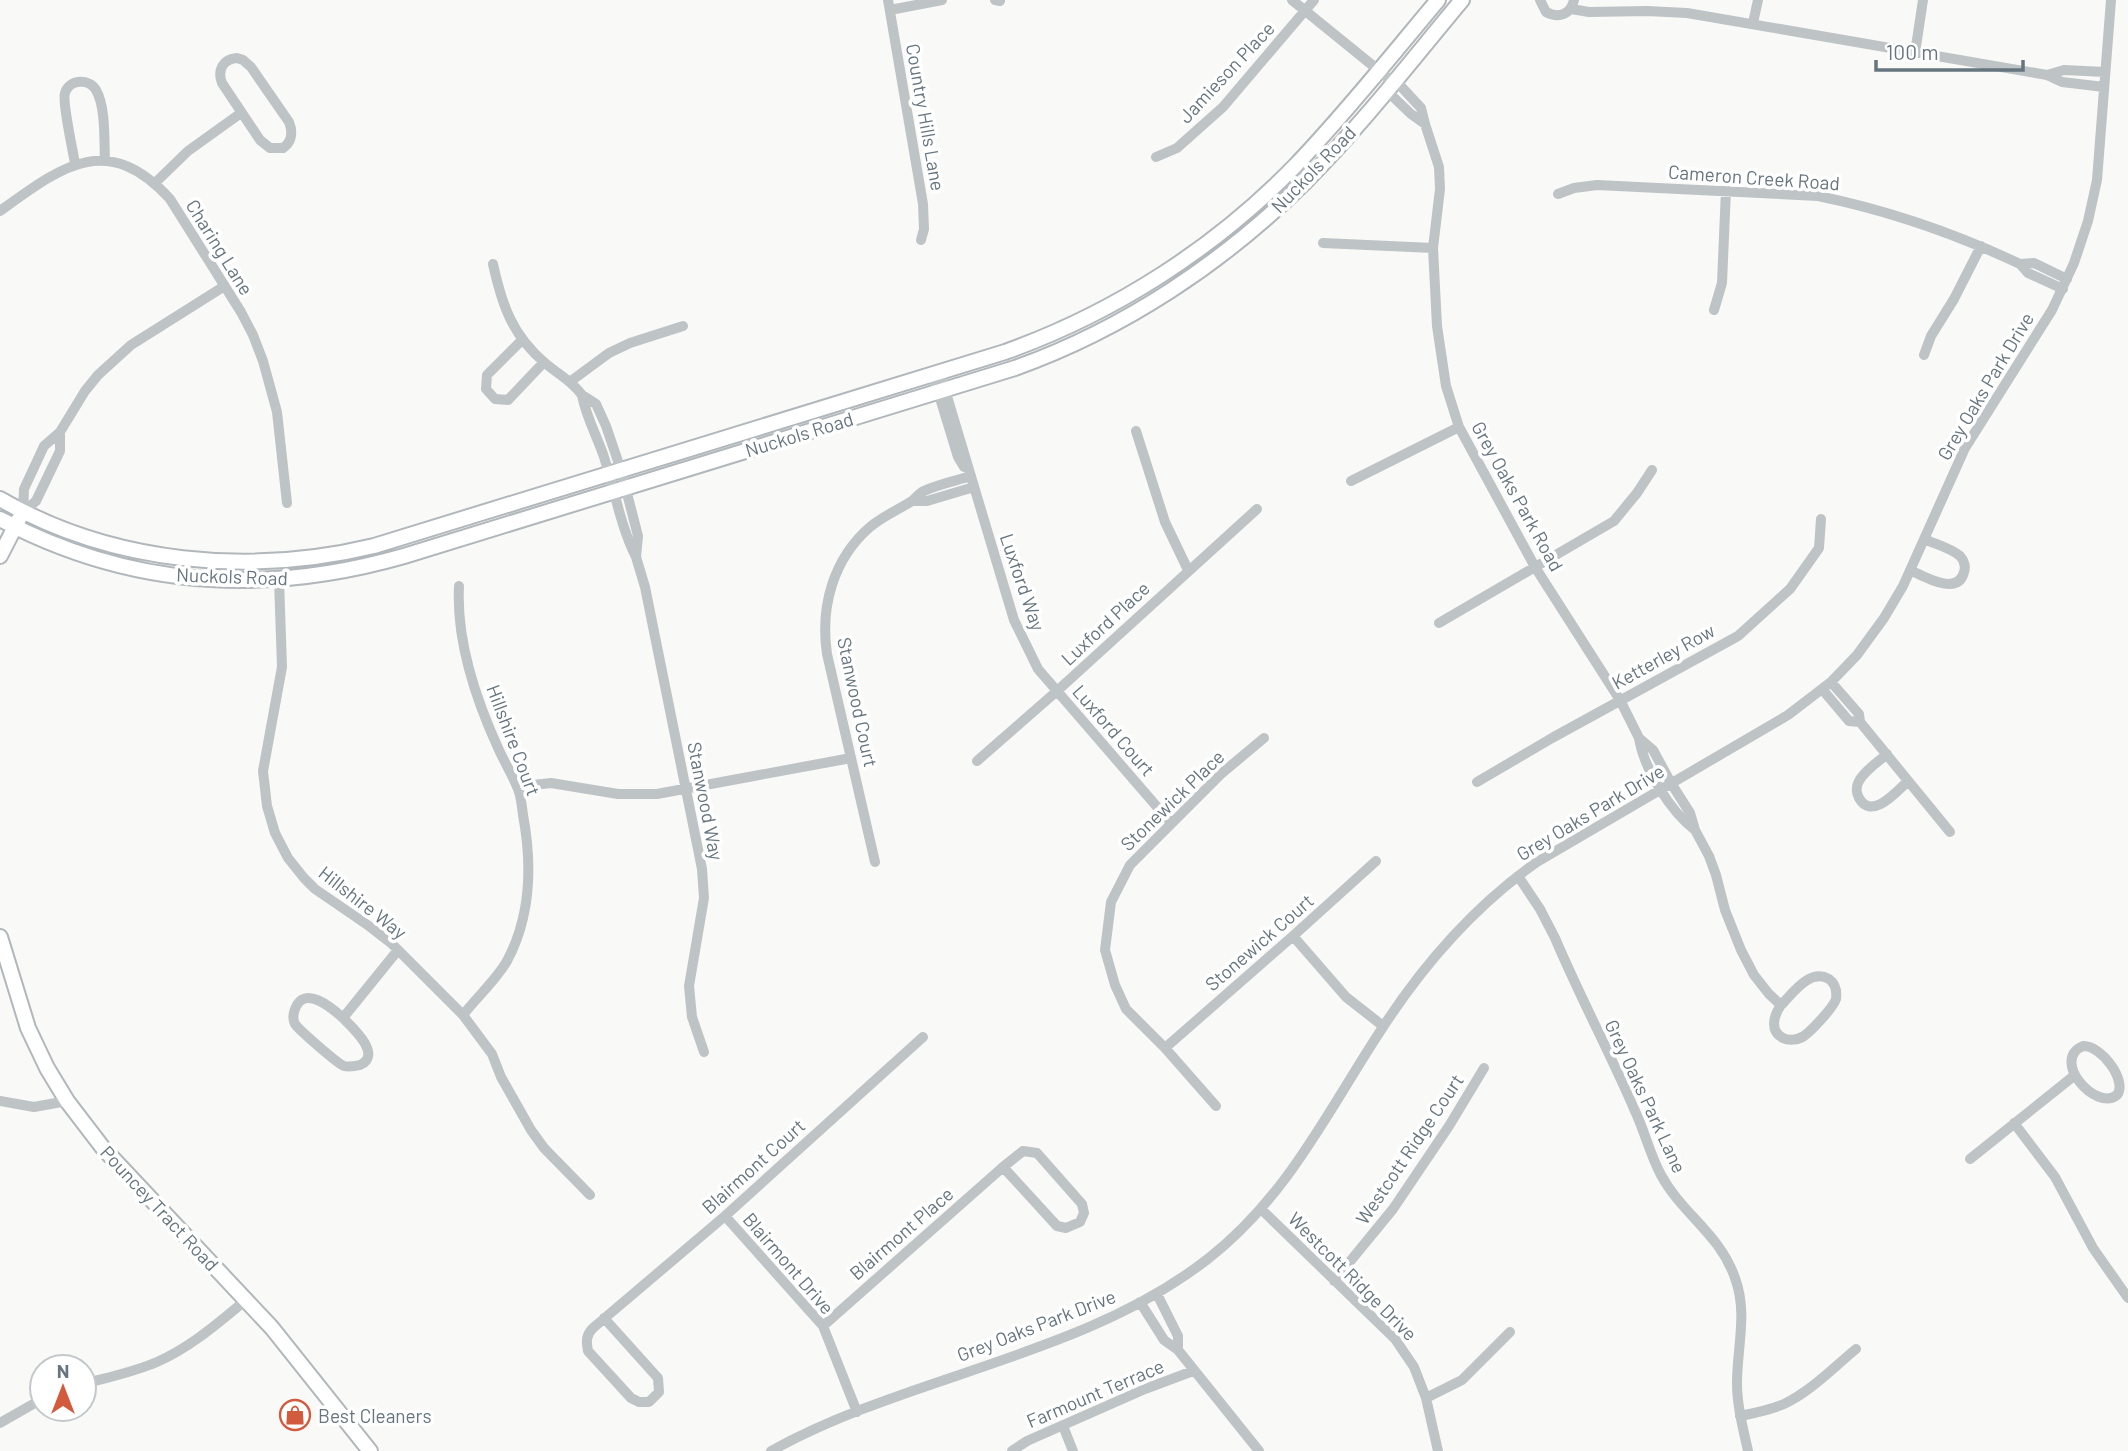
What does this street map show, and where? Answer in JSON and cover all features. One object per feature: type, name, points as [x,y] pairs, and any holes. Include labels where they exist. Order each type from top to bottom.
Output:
[{"type":"main road","name":"Nuckols Road","points":[[23,512],[97,540],[148,553],[213,562],[320,558],[374,546],[1021,346],[1072,325],[1125,298],[1191,254],[1257,202],[1294,166],[1438,0]]},
{"type":"main road","name":"Nuckols Road","points":[[14,527],[94,558],[157,573],[224,580],[279,580],[332,573],[366,567],[1015,368],[1107,329],[1181,284],[1232,246],[1307,180],[1462,0]]},
{"type":"main road","points":[[0,499],[23,512],[0,556]]},
{"type":"main road","points":[[0,519],[14,527]]},
{"type":"main road","name":"Pouncey Tract Road","points":[[0,937],[29,1028],[47,1068],[67,1101],[103,1148],[287,1346],[370,1451]]},
{"type":"street","points":[[889,5],[942,0]]},
{"type":"street","name":"Grey Oaks Park Road","points":[[1292,0],[1380,70],[1411,114],[1425,124],[1439,167],[1440,189],[1433,248],[1437,327],[1446,386],[1459,427],[1535,567],[1620,700],[1639,738],[1641,752],[1661,790],[1682,820],[1695,830]]},
{"type":"street","name":"Jamieson Place","points":[[1156,157],[1177,148],[1223,107],[1314,0]]},
{"type":"street","points":[[1540,0],[1543,8],[1551,15],[1562,15],[1573,5],[1589,12],[1687,13],[2047,75],[2062,82],[2104,87]]},
{"type":"street","points":[[1753,23],[1758,0]]},
{"type":"street","points":[[1915,53],[1923,0]]},
{"type":"street","name":"Grey Oaks Park Drive","points":[[771,1451],[856,1412],[1097,1325],[1157,1294],[1210,1257],[1262,1210],[1291,1173],[1383,1026],[1415,981],[1477,912],[1537,862],[1788,715],[1831,682],[1857,655],[1884,618],[1910,570],[1965,448],[2063,289],[2082,241],[2096,180],[2111,0]]},
{"type":"street","name":"Country Hills Lane","points":[[889,5],[923,204],[925,221],[921,240]]},
{"type":"street","points":[[230,59],[243,60],[251,66],[289,122],[292,134],[288,145],[277,149],[265,145],[242,113],[220,78],[222,66],[230,59]]},
{"type":"street","points":[[2047,75],[2064,71],[2105,72]]},
{"type":"street","points":[[75,164],[64,97],[65,91],[74,82],[87,83],[96,90],[102,115],[105,161]]},
{"type":"street","points":[[155,183],[188,151],[242,113]]},
{"type":"street","name":"Charing Lane","points":[[0,211],[47,177],[75,164],[105,161],[131,168],[155,183],[170,199],[253,335],[270,381],[277,412],[287,503]]},
{"type":"street","name":"Cameron Creek Road","points":[[1558,194],[1574,188],[1597,185],[1818,196],[1957,236],[2021,264],[2028,273],[2063,289]]},
{"type":"street","points":[[1714,310],[1722,283],[1726,190]]},
{"type":"street","points":[[1323,243],[1433,248]]},
{"type":"street","points":[[1924,355],[1931,336],[1954,299],[1981,246]]},
{"type":"street","name":"Cameron Creek Road","points":[[2021,264],[2034,263],[2067,279]]},
{"type":"street","name":"Stanwood Way","points":[[493,264],[504,306],[523,340],[544,362],[571,381],[582,395],[596,404],[615,472],[627,539],[636,557],[645,587],[704,884],[702,913],[689,986],[692,1017],[704,1052]]},
{"type":"street","points":[[23,512],[24,489],[44,446],[60,432],[85,391],[114,358],[223,287]]},
{"type":"street","points":[[571,381],[609,353],[630,342],[683,326]]},
{"type":"street","points":[[523,340],[487,375],[486,389],[495,399],[508,400],[544,362]]},
{"type":"street","name":"Luxford Way","points":[[939,373],[945,390],[958,457],[972,481],[1014,620],[1038,669],[1057,691]]},
{"type":"street","points":[[1351,481],[1459,427]]},
{"type":"street","points":[[1136,431],[1165,522],[1188,570]]},
{"type":"street","points":[[23,512],[36,501],[60,451],[60,432]]},
{"type":"street","points":[[1438,623],[1614,521],[1652,470]]},
{"type":"street","name":"Stanwood Court","points":[[875,862],[826,643],[825,615],[831,587],[843,560],[859,537],[886,515],[913,500],[927,501],[972,481]]},
{"type":"street","name":"Luxford Place","points":[[977,761],[1257,509]]},
{"type":"street","name":"Ketterley Row","points":[[1477,782],[1738,635],[1790,589],[1819,548],[1821,519]]},
{"type":"street","points":[[1910,570],[1946,584],[1960,580],[1964,574],[1963,560],[1959,555],[1924,539]]},
{"type":"street","name":"Hillshire Way","points":[[279,580],[282,667],[263,771],[267,806],[275,833],[288,858],[310,883],[398,950],[463,1015],[492,1054],[501,1077],[531,1130],[544,1148],[590,1195]]},
{"type":"street","name":"Hillshire Court","points":[[459,586],[461,634],[477,695],[500,752],[519,789],[529,859],[524,917],[506,962],[463,1015]]},
{"type":"street","points":[[1831,682],[1858,713],[1860,722],[1950,832]]},
{"type":"street","points":[[1822,689],[1849,720],[1860,722]]},
{"type":"street","name":"Luxford Court","points":[[1057,691],[1171,823]]},
{"type":"street","name":"Stonewick Place","points":[[1216,1106],[1126,1009],[1115,985],[1105,950],[1111,902],[1130,865],[1221,774],[1264,738]]},
{"type":"street","name":"Grey Oaks Park Road","points":[[1639,738],[1653,750],[1690,813],[1695,830],[1713,866],[1728,920],[1741,950],[1755,975],[1781,1005]]},
{"type":"street","points":[[1886,754],[1859,780],[1856,789],[1858,797],[1863,803],[1879,805],[1908,781]]},
{"type":"street","points":[[519,789],[551,783],[640,795],[851,758]]},
{"type":"street","name":"Stonewick Court","points":[[1164,1048],[1376,861]]},
{"type":"street","name":"Grey Oaks Park Lane","points":[[1518,876],[1555,938],[1636,1113],[1662,1176],[1674,1195],[1712,1235],[1727,1257],[1736,1279],[1742,1302],[1743,1322],[1737,1384],[1740,1416],[1748,1451]]},
{"type":"street","points":[[1293,936],[1346,997],[1383,1026]]},
{"type":"street","points":[[343,1018],[398,950]]},
{"type":"street","points":[[1819,975],[1834,982],[1836,989],[1833,1006],[1798,1039],[1781,1038],[1776,1031],[1773,1023],[1781,1005],[1812,976],[1819,975]]},
{"type":"street","points":[[315,998],[343,1018],[368,1048],[369,1055],[359,1066],[344,1066],[332,1057],[293,1022],[293,1012],[297,1003],[315,998]]},
{"type":"street","name":"Blairmont Court","points":[[604,1318],[658,1378],[659,1392],[649,1402],[639,1402],[631,1398],[588,1351],[587,1336],[604,1318],[725,1216],[923,1037]]},
{"type":"street","points":[[2090,1046],[2101,1052],[2119,1075],[2121,1089],[2110,1099],[2097,1098],[2075,1075],[2071,1068],[2071,1057],[2078,1048],[2090,1046]]},
{"type":"street","name":"Westcott Ridge Court","points":[[1334,1282],[1393,1209],[1484,1068]]},
{"type":"street","points":[[1970,1159],[2075,1075]]},
{"type":"street","points":[[0,1101],[34,1107],[67,1101]]},
{"type":"street","points":[[2014,1123],[2055,1178],[2093,1248],[2128,1298]]},
{"type":"street","name":"Blairmont Place","points":[[823,1326],[1003,1167],[1023,1151],[1037,1153],[1082,1204],[1084,1213],[1080,1222],[1066,1228],[1057,1226],[1003,1167]]},
{"type":"street","name":"Westcott Ridge Drive","points":[[1262,1210],[1395,1339],[1414,1367],[1426,1398],[1438,1451]]},
{"type":"street","name":"Blairmont Drive","points":[[725,1216],[823,1326],[856,1412]]},
{"type":"street","points":[[1157,1294],[1178,1336],[1178,1350]]},
{"type":"street","points":[[98,1380],[134,1370],[171,1355],[209,1331],[246,1300]]},
{"type":"street","points":[[1140,1302],[1164,1340],[1178,1350],[1259,1451]]},
{"type":"street","points":[[1426,1398],[1462,1380],[1510,1332]]},
{"type":"street","points":[[1740,1416],[1785,1404],[1817,1382],[1856,1349]]},
{"type":"street","name":"Farmount Terrace","points":[[1012,1451],[1027,1441],[1193,1371]]},
{"type":"street","points":[[0,1423],[28,1407]]},
{"type":"street","points":[[1063,1426],[1073,1451]]},
{"type":"place","name":"Best Cleaners","points":[[295,1415]]}]
